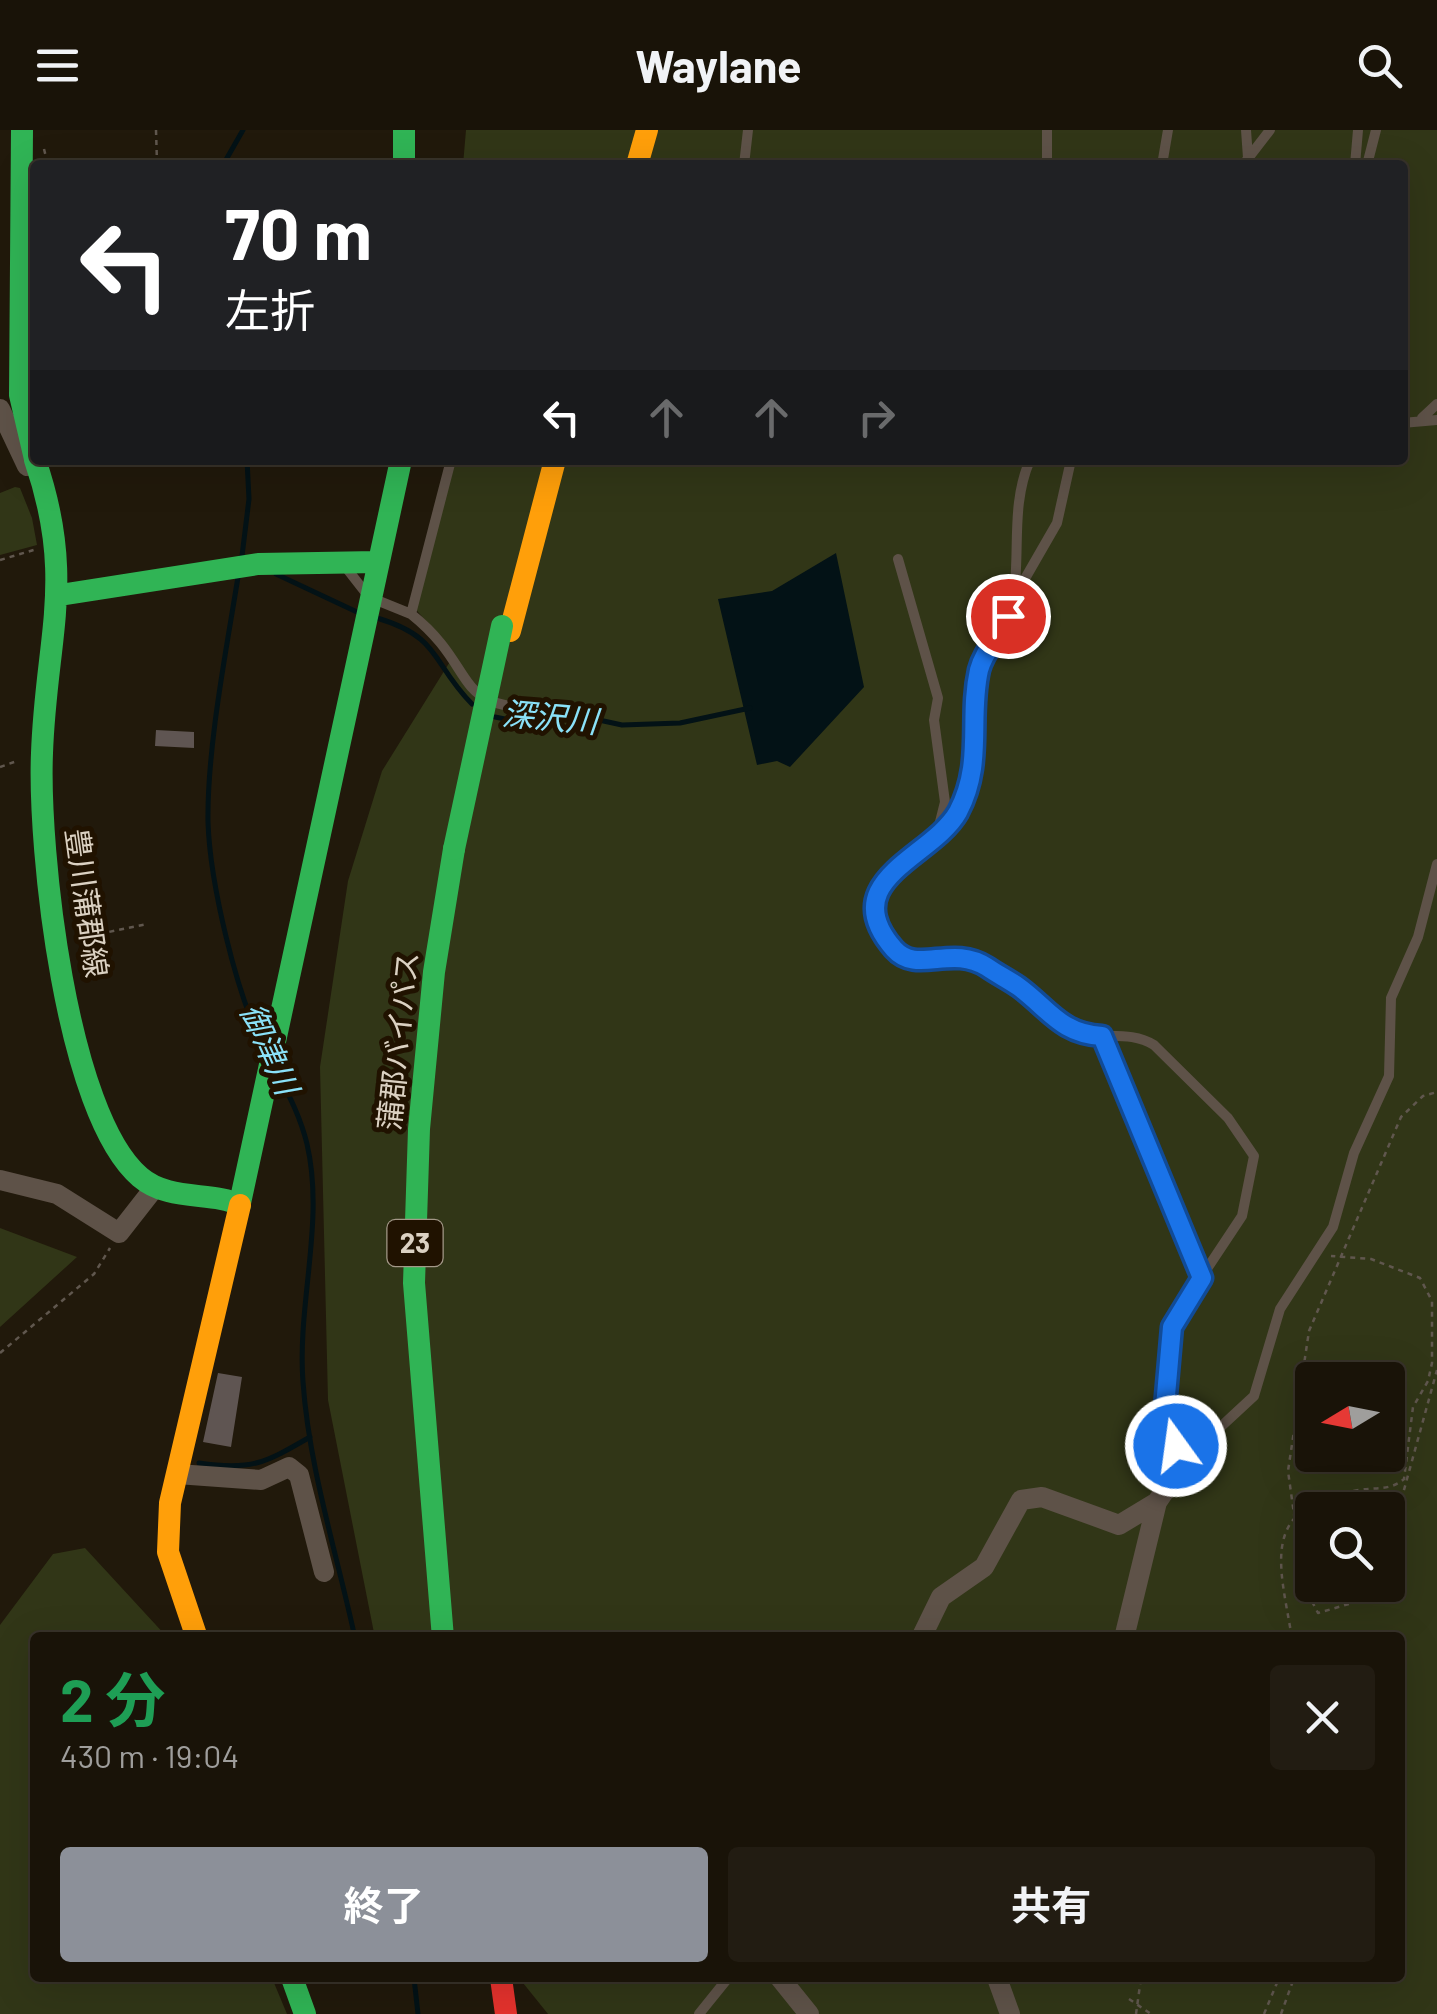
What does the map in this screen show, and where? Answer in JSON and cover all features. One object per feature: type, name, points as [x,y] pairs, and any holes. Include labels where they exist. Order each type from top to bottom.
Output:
[{"type":"main road","name":"豊川蒲郡線","points":[[22,130],[20,395],[30,438]]},
{"type":"main road","points":[[404,130],[404,160]]},
{"type":"main road","points":[[619,160],[623,130]]},
{"type":"main road","points":[[633,160],[636,130]]},
{"type":"main road","points":[[635,160],[647,130]]},
{"type":"main road","name":"豊川蒲郡線","points":[[37,465],[52,502],[62,558],[42,784],[59,942],[70,1007],[98,1117],[122,1160],[154,1186],[198,1199],[240,1203]]},
{"type":"main road","points":[[195,1632],[168,1552],[170,1503],[240,1203],[400,465]]},
{"type":"main road","name":"蒲郡バイパス","points":[[443,1632],[414,1282],[421,1109],[434,972],[544,465]]},
{"type":"main road","name":"蒲郡バイパス","points":[[506,628],[554,465]]},
{"type":"main road","points":[[60,595],[214,570],[342,560],[376,562]]},
{"type":"main road","name":"蒲郡バイパス","points":[[451,1632],[438,1516],[425,1234],[440,1020],[458,850]]},
{"type":"main road","points":[[293,1982],[305,2014]]},
{"type":"main road","points":[[494,1982],[498,2014]]},
{"type":"main road","points":[[502,1982],[506,2014]]},
{"type":"street","points":[[0,409],[38,492],[52,502]]},
{"type":"street","points":[[0,1180],[58,1194],[119,1233],[154,1186]]},
{"type":"street","points":[[1126,1632],[1137,1601],[1157,1502],[1187,1458]]},
{"type":"street","points":[[177,1474],[261,1480],[289,1467],[299,1475],[324,1572]]},
{"type":"street","points":[[924,1632],[941,1597],[984,1567],[1016,1506],[1027,1496],[1051,1500],[1119,1525],[1157,1502]]},
{"type":"street","points":[[782,1982],[810,2014]]},
{"type":"street","points":[[999,1982],[1010,2014]]},
{"type":"lane","points":[[745,160],[748,130]]},
{"type":"lane","points":[[1047,130],[1047,160]]},
{"type":"lane","points":[[1163,160],[1168,130]]},
{"type":"lane","points":[[1246,130],[1246,160]]},
{"type":"lane","points":[[1248,160],[1270,130]]},
{"type":"lane","points":[[1355,160],[1358,130]]},
{"type":"lane","points":[[1368,160],[1376,130]]},
{"type":"lane","points":[[1422,418],[1437,404]]},
{"type":"lane","points":[[1408,422],[1437,420]]},
{"type":"lane","points":[[412,614],[450,465]]},
{"type":"lane","points":[[1013,600],[1015,522],[1029,465]]},
{"type":"lane","points":[[1070,465],[1053,531],[980,667],[978,732],[967,792],[957,814],[935,838],[885,878],[878,891],[880,922],[895,950],[913,961],[968,957],[1019,988],[1065,1028],[1102,1036],[1140,1037],[1154,1045],[1236,1127],[1254,1156],[1242,1216],[1174,1320],[1165,1396],[1166,1426],[1187,1458],[1254,1396],[1280,1309],[1333,1226],[1354,1153],[1386,1088],[1391,998],[1418,937],[1437,864]]},
{"type":"lane","points":[[342,560],[346,574],[369,597],[412,614],[431,632],[465,682],[486,700],[524,710],[568,708]]},
{"type":"lane","points":[[898,560],[938,698],[934,720],[946,802],[935,838]]},
{"type":"lane","points":[[1102,1036],[1202,1278]]},
{"type":"lane","points":[[699,2014],[721,1982]]},
{"type":"path","points":[[156,130],[156,160]]},
{"type":"path","points":[[0,560],[50,546]]},
{"type":"path","points":[[59,942],[147,924]]},
{"type":"path","points":[[1291,1632],[1278,1556],[1287,1526],[1295,1516],[1288,1471],[1309,1331],[1400,1117],[1423,1096],[1437,1092]]},
{"type":"path","points":[[0,1353],[94,1274],[119,1233]]},
{"type":"path","points":[[1308,1268],[1341,1254],[1371,1259],[1420,1278],[1432,1301],[1430,1374],[1413,1407],[1404,1479],[1393,1487],[1364,1492]]},
{"type":"path","points":[[1403,1492],[1437,1370]]},
{"type":"path","points":[[1312,1602],[1318,1613],[1359,1602]]},
{"type":"path","points":[[1136,2014],[1141,1982]]},
{"type":"path","points":[[1264,2014],[1277,1982]]},
{"type":"path","points":[[1281,2014],[1293,1982]]},
{"type":"path","points":[[1129,1999],[1151,2014]]},
{"type":"green space","points":[[466,130],[1437,130],[1437,2014],[548,2014],[522,1982],[1405,1982],[1405,1632],[374,1632],[328,1400],[320,1067],[348,881],[382,771],[451,660],[434,630],[411,604],[446,465],[1408,465],[1408,160],[463,160]]},
{"type":"green space","points":[[20,488],[32,518],[37,545],[0,555],[0,493]]},
{"type":"green space","points":[[0,1228],[77,1257],[0,1327]]},
{"type":"green space","points":[[85,1548],[162,1632],[30,1632],[30,1982],[274,1982],[287,2014],[0,2014],[0,1625],[53,1554]]},
{"type":"shaded area","points":[[836,553],[864,687],[790,767],[777,761],[757,765],[718,599],[772,591]]},
{"type":"building","points":[[156,730],[194,732],[194,748],[155,746]]},
{"type":"building","points":[[218,1373],[242,1377],[231,1447],[203,1442]]},
{"type":"waterway","name":"御津川","points":[[226,160],[243,130]]},
{"type":"waterway","name":"御津川","points":[[242,556],[249,499],[247,465]]},
{"type":"waterway","name":"深沢川","points":[[276,574],[357,612]]},
{"type":"waterway","name":"御津川","points":[[238,577],[214,732],[208,822],[226,937],[243,997],[263,1046]]},
{"type":"waterway","name":"深沢川","points":[[377,618],[398,625],[424,642],[472,704]]},
{"type":"waterway","name":"深沢川","points":[[495,717],[520,722],[576,715],[622,725],[680,723],[750,708]]},
{"type":"waterway","name":"御津川","points":[[278,1074],[302,1126],[312,1173],[303,1382],[317,1479],[354,1632]]},
{"type":"waterway","points":[[199,1463],[257,1463],[310,1437]]},
{"type":"waterway","name":"御津川","points":[[414,1982],[418,2014]]},
{"type":"traffic: fast","points":[[22,130],[20,395],[30,438]]},
{"type":"traffic: fast","points":[[404,130],[404,160]]},
{"type":"traffic: fast","points":[[36,465],[54,540],[56,574],[42,753],[45,851],[75,1040],[93,1098],[114,1145],[140,1177],[164,1190],[240,1205]]},
{"type":"traffic: fast","points":[[240,1203],[400,465]]},
{"type":"traffic: fast","points":[[60,595],[258,564],[377,562]]},
{"type":"traffic: fast","points":[[454,849],[502,626]]},
{"type":"traffic: fast","points":[[443,1632],[414,1283],[419,1129],[434,972],[454,849]]},
{"type":"traffic: fast","points":[[293,1982],[305,2014]]},
{"type":"traffic: slow","points":[[638,160],[647,130]]},
{"type":"traffic: slow","points":[[510,631],[554,465]]},
{"type":"traffic: slow","points":[[195,1632],[168,1552],[170,1503],[240,1205]]},
{"type":"traffic: jam","points":[[502,1982],[506,2014]]},
{"type":"route","points":[[1008,616],[980,667],[976,752],[967,792],[948,826],[885,878],[877,897],[880,922],[884,935],[904,958],[922,961],[951,955],[968,957],[1019,988],[1065,1028],[1102,1036],[1202,1278],[1172,1327],[1164,1418],[1176,1446]]}]
